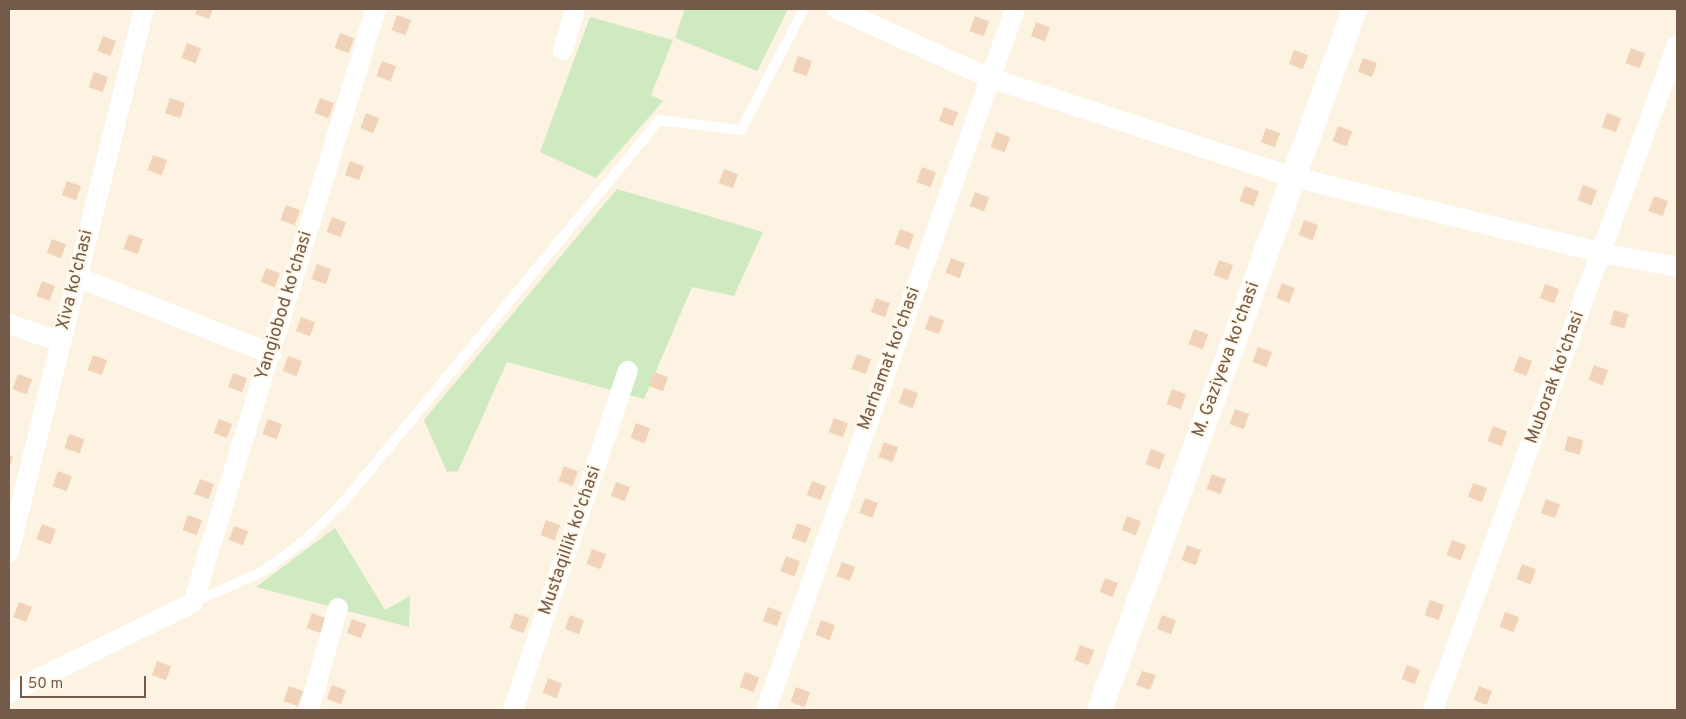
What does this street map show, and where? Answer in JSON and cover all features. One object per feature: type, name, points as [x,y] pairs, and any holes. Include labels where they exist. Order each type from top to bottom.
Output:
[{"type":"street","name":"Xiva ko'chasi","points":[[9,552],[144,9]]},
{"type":"street","name":"Yangiobod ko'chasi","points":[[193,603],[376,9]]},
{"type":"street","points":[[563,50],[575,9]]},
{"type":"street","points":[[837,9],[990,78],[1293,176],[1602,253],[1677,267]]},
{"type":"street","name":"Marhamat ko'chasi","points":[[766,710],[1015,9]]},
{"type":"street","name":"M. Gaziyeva ko'chasi","points":[[1099,710],[1354,9]]},
{"type":"street","name":"Muborak ko'chasi","points":[[1433,710],[1677,45]]},
{"type":"street","points":[[78,277],[271,354]]},
{"type":"street","points":[[9,324],[61,342]]},
{"type":"street","name":"Mustaqillik ko'chasi","points":[[513,710],[628,371]]},
{"type":"street","points":[[9,693],[193,603]]},
{"type":"street","points":[[309,710],[338,608]]},
{"type":"lane","points":[[193,603],[262,572],[304,541],[341,505],[660,120],[741,130],[804,9]]},
{"type":"green space","points":[[685,9],[788,9],[757,71],[675,38]]},
{"type":"green space","points":[[590,17],[673,40],[651,95],[663,101],[596,178],[540,152]]},
{"type":"green space","points":[[617,189],[763,232],[734,296],[692,287],[644,399],[507,362],[458,471],[447,472],[424,420]]},
{"type":"green space","points":[[335,528],[385,610],[410,596],[409,627],[256,587]]},
{"type":"building","points":[[197,9],[213,9],[209,19],[195,14]]},
{"type":"building","points":[[397,15],[411,20],[406,35],[392,30]]},
{"type":"building","points":[[975,16],[989,21],[984,36],[970,31]]},
{"type":"building","points":[[1036,22],[1050,27],[1045,41],[1031,36]]},
{"type":"building","points":[[340,33],[354,38],[349,53],[335,48]]},
{"type":"building","points":[[103,36],[116,41],[110,56],[97,51]]},
{"type":"building","points":[[187,43],[201,48],[196,63],[182,58]]},
{"type":"building","points":[[1631,48],[1645,53],[1640,68],[1626,63]]},
{"type":"building","points":[[1294,50],[1308,55],[1303,69],[1289,64]]},
{"type":"building","points":[[798,56],[812,61],[807,76],[793,71]]},
{"type":"building","points":[[1363,58],[1377,63],[1372,77],[1358,72]]},
{"type":"building","points":[[382,61],[396,66],[391,81],[377,76]]},
{"type":"building","points":[[94,72],[108,77],[103,92],[89,87]]},
{"type":"building","points":[[170,98],[185,103],[180,118],[165,113]]},
{"type":"building","points":[[320,98],[334,103],[329,118],[315,113]]},
{"type":"building","points":[[944,107],[958,112],[953,126],[939,121]]},
{"type":"building","points":[[366,113],[379,118],[373,133],[360,128]]},
{"type":"building","points":[[1607,113],[1621,118],[1616,132],[1602,127]]},
{"type":"building","points":[[1338,126],[1352,131],[1347,146],[1333,141]]},
{"type":"building","points":[[1266,128],[1280,133],[1275,147],[1261,142]]},
{"type":"building","points":[[996,132],[1010,137],[1005,152],[991,147]]},
{"type":"building","points":[[153,155],[167,160],[162,175],[148,170]]},
{"type":"building","points":[[350,161],[364,166],[359,180],[345,175]]},
{"type":"building","points":[[922,167],[936,172],[931,187],[917,182]]},
{"type":"building","points":[[724,169],[738,174],[733,188],[719,183]]},
{"type":"building","points":[[67,181],[81,186],[76,200],[62,195]]},
{"type":"building","points":[[1583,185],[1597,190],[1592,205],[1578,200]]},
{"type":"building","points":[[1245,186],[1259,191],[1254,206],[1240,201]]},
{"type":"building","points":[[975,192],[989,197],[984,211],[970,206]]},
{"type":"building","points":[[1654,196],[1668,201],[1663,216],[1649,211]]},
{"type":"building","points":[[286,205],[300,210],[295,225],[281,220]]},
{"type":"building","points":[[332,217],[346,222],[341,237],[327,232]]},
{"type":"building","points":[[1304,220],[1318,225],[1313,240],[1299,235]]},
{"type":"building","points":[[900,229],[914,234],[909,249],[895,244]]},
{"type":"building","points":[[129,234],[143,239],[138,254],[124,249]]},
{"type":"building","points":[[52,239],[66,244],[61,258],[47,253]]},
{"type":"building","points":[[951,258],[965,263],[960,278],[946,273]]},
{"type":"building","points":[[1219,260],[1233,265],[1228,280],[1214,275]]},
{"type":"building","points":[[317,264],[331,269],[326,284],[312,279]]},
{"type":"building","points":[[266,268],[280,273],[275,287],[261,282]]},
{"type":"building","points":[[42,281],[55,286],[49,301],[36,296]]},
{"type":"building","points":[[1282,283],[1295,288],[1289,303],[1276,298]]},
{"type":"building","points":[[1545,284],[1559,289],[1554,303],[1540,298]]},
{"type":"building","points":[[876,298],[890,303],[885,317],[871,312]]},
{"type":"building","points":[[1614,310],[1628,314],[1624,329],[1610,324]]},
{"type":"building","points":[[930,315],[944,320],[939,334],[925,329]]},
{"type":"building","points":[[301,317],[315,322],[310,336],[296,331]]},
{"type":"building","points":[[1194,329],[1208,334],[1203,349],[1189,344]]},
{"type":"building","points":[[1258,347],[1272,352],[1267,367],[1253,362]]},
{"type":"building","points":[[857,354],[871,359],[866,374],[852,369]]},
{"type":"building","points":[[93,355],[107,360],[102,375],[88,370]]},
{"type":"building","points":[[288,356],[302,361],[297,376],[283,371]]},
{"type":"building","points":[[1519,356],[1532,361],[1526,376],[1513,371]]},
{"type":"building","points":[[1594,365],[1608,370],[1603,385],[1589,380]]},
{"type":"building","points":[[654,372],[668,377],[663,391],[649,386]]},
{"type":"building","points":[[233,373],[247,378],[242,392],[228,387]]},
{"type":"building","points":[[18,374],[32,379],[27,394],[13,389]]},
{"type":"building","points":[[904,388],[918,393],[913,408],[899,403]]},
{"type":"building","points":[[1172,389],[1186,394],[1181,409],[1167,404]]},
{"type":"building","points":[[1235,409],[1249,414],[1244,429],[1230,424]]},
{"type":"building","points":[[834,418],[848,423],[843,437],[829,432]]},
{"type":"building","points":[[219,419],[232,424],[227,438],[214,433]]},
{"type":"building","points":[[268,419],[282,424],[277,439],[263,434]]},
{"type":"building","points":[[636,423],[650,428],[645,443],[631,438]]},
{"type":"building","points":[[1493,426],[1507,431],[1502,446],[1488,441]]},
{"type":"building","points":[[69,434],[84,439],[80,453],[64,448]]},
{"type":"building","points":[[1568,436],[1583,440],[1580,455],[1564,450]]},
{"type":"building","points":[[884,442],[898,447],[893,462],[879,457]]},
{"type":"building","points":[[1151,449],[1165,454],[1160,469],[1146,464]]},
{"type":"building","points":[[9,455],[13,457],[9,468]]},
{"type":"building","points":[[564,466],[578,471],[573,486],[559,481]]},
{"type":"building","points":[[58,471],[72,476],[67,491],[53,486]]},
{"type":"building","points":[[1212,474],[1226,479],[1221,494],[1207,489]]},
{"type":"building","points":[[200,479],[214,484],[209,499],[195,494]]},
{"type":"building","points":[[812,481],[826,486],[821,500],[807,495]]},
{"type":"building","points":[[616,482],[630,487],[625,501],[611,496]]},
{"type":"building","points":[[1473,483],[1487,488],[1482,502],[1468,497]]},
{"type":"building","points":[[865,498],[878,503],[872,518],[859,513]]},
{"type":"building","points":[[1546,499],[1560,504],[1555,518],[1541,513]]},
{"type":"building","points":[[188,515],[202,520],[197,535],[183,530]]},
{"type":"building","points":[[1127,516],[1141,521],[1136,535],[1122,530]]},
{"type":"building","points":[[546,520],[560,525],[555,540],[541,535]]},
{"type":"building","points":[[797,523],[811,528],[806,543],[792,538]]},
{"type":"building","points":[[42,524],[56,529],[51,544],[37,539]]},
{"type":"building","points":[[234,526],[248,531],[243,545],[229,540]]},
{"type":"building","points":[[1452,540],[1466,545],[1461,560],[1447,555]]},
{"type":"building","points":[[1187,545],[1201,550],[1196,565],[1182,560]]},
{"type":"building","points":[[592,549],[606,554],[601,569],[587,564]]},
{"type":"building","points":[[786,556],[800,561],[795,576],[781,571]]},
{"type":"building","points":[[842,562],[855,567],[850,581],[837,576]]},
{"type":"building","points":[[1522,564],[1536,569],[1531,584],[1517,579]]},
{"type":"building","points":[[1105,578],[1118,583],[1113,597],[1100,592]]},
{"type":"building","points":[[1430,600],[1444,605],[1439,620],[1425,615]]},
{"type":"building","points":[[19,602],[32,607],[26,622],[13,617]]},
{"type":"building","points":[[768,607],[782,612],[777,626],[763,621]]},
{"type":"building","points":[[1505,612],[1519,617],[1514,632],[1500,627]]},
{"type":"building","points":[[312,613],[326,618],[321,633],[307,628]]},
{"type":"building","points":[[515,613],[529,618],[524,633],[510,628]]},
{"type":"building","points":[[570,615],[584,620],[579,634],[565,629]]},
{"type":"building","points":[[1162,615],[1176,620],[1171,634],[1157,629]]},
{"type":"building","points":[[352,619],[366,624],[361,638],[347,633]]},
{"type":"building","points":[[821,620],[835,625],[830,640],[816,635]]},
{"type":"building","points":[[1080,645],[1094,650],[1089,665],[1075,660]]},
{"type":"building","points":[[157,661],[171,666],[166,680],[152,675]]},
{"type":"building","points":[[1407,665],[1420,670],[1415,684],[1402,679]]},
{"type":"building","points":[[1142,671],[1156,675],[1150,690],[1136,685]]},
{"type":"building","points":[[745,672],[759,677],[754,692],[740,687]]},
{"type":"building","points":[[548,678],[562,683],[557,698],[543,693]]},
{"type":"building","points":[[332,685],[346,690],[341,704],[327,699]]},
{"type":"building","points":[[289,686],[303,691],[298,706],[284,701]]},
{"type":"building","points":[[1479,686],[1492,691],[1487,705],[1474,700]]},
{"type":"building","points":[[796,687],[810,692],[805,707],[791,702]]}]
